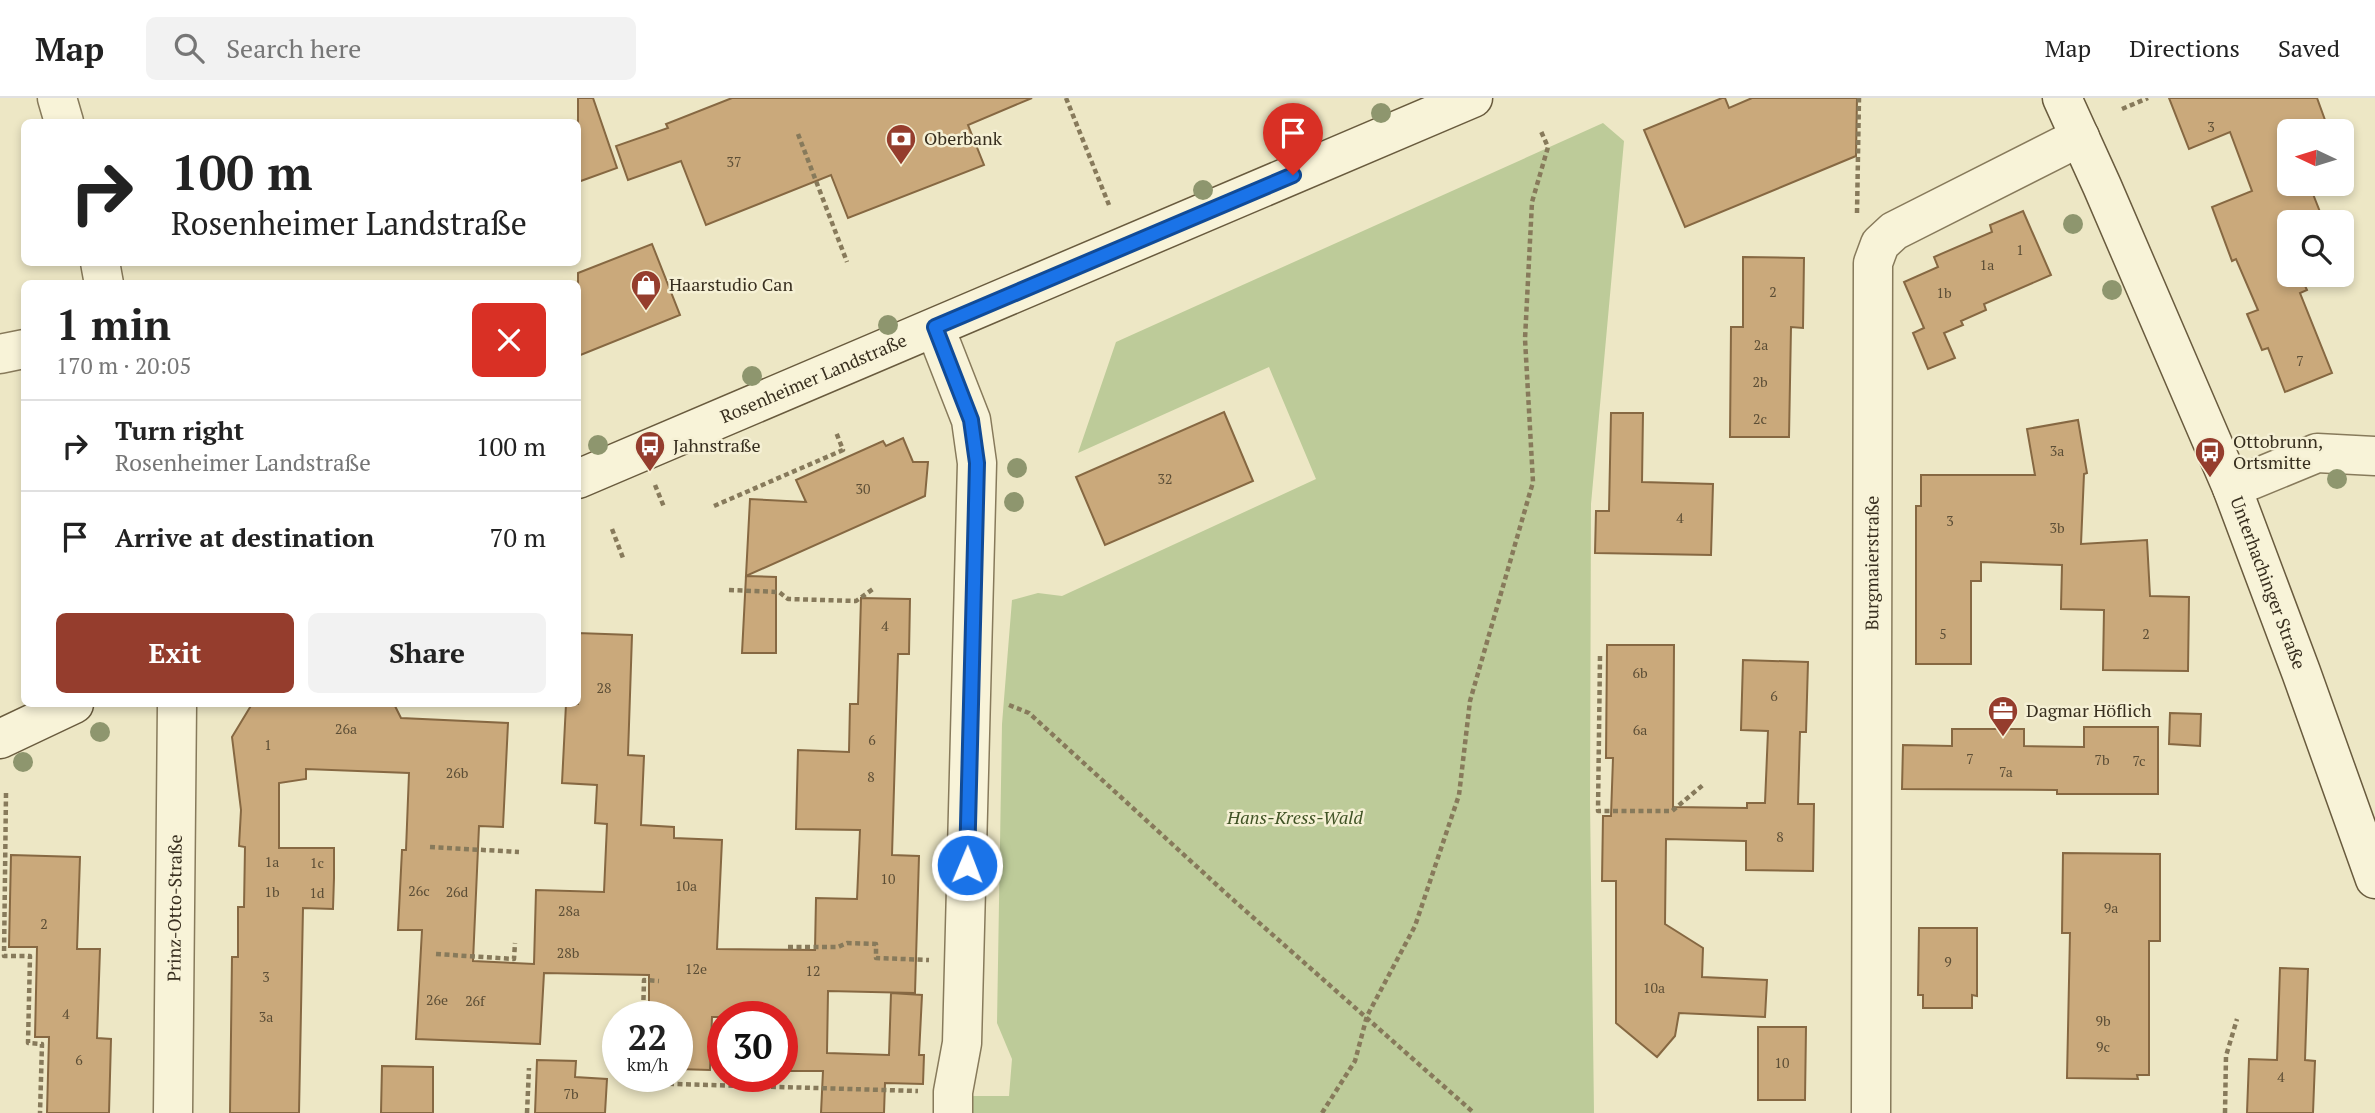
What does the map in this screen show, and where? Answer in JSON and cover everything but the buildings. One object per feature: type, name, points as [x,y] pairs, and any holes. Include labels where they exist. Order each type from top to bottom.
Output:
[{"type":"street","points":[[57,98],[63,119]]},
{"type":"street","name":"Rosenheimer Landstraße","points":[[581,478],[1473,98]]},
{"type":"street","name":"Unterhachinger Straße","points":[[2062,98],[2232,488],[2375,879]]},
{"type":"street","name":"Burgmaierstraße","points":[[1871,1113],[1873,263],[1880,244],[1894,231],[2080,137]]},
{"type":"street","points":[[935,327],[971,420],[977,463],[962,1043],[953,1103]]},
{"type":"street","points":[[0,354],[21,350]]},
{"type":"street","points":[[2232,488],[2317,453],[2375,456]]},
{"type":"street","points":[[0,739],[68,707]]},
{"type":"street","name":"Prinz-Otto-Straße","points":[[173,1113],[177,707]]},
{"type":"path","points":[[1066,98],[1109,205]]},
{"type":"path","points":[[1857,221],[1859,98]]},
{"type":"path","points":[[2122,109],[2148,98]]},
{"type":"path","points":[[1322,1113],[1354,1061],[1367,1016],[1415,926],[1459,795],[1470,701],[1533,482],[1525,339],[1532,202],[1548,147],[1540,129]]},
{"type":"path","points":[[798,134],[847,262]]},
{"type":"path","points":[[714,506],[843,450],[836,432]]},
{"type":"path","points":[[612,528],[623,558]]},
{"type":"path","points":[[729,590],[779,592],[788,599],[856,601],[873,589]]},
{"type":"path","points":[[1600,656],[1598,811],[1672,811],[1703,785]]},
{"type":"path","points":[[972,691],[1029,713],[1230,897],[1474,1113]]},
{"type":"path","points":[[6,793],[7,901],[4,956],[30,956],[28,1043],[41,1044],[40,1113]]},
{"type":"path","points":[[430,847],[519,852]]},
{"type":"path","points":[[436,954],[514,959],[515,943]]},
{"type":"path","points":[[788,947],[876,944],[876,958],[964,961]]},
{"type":"path","points":[[643,1001],[644,980],[659,981]]},
{"type":"path","points":[[29,992],[36,992]]},
{"type":"path","points":[[2225,1113],[2226,1056],[2237,1019]]},
{"type":"path","points":[[527,1113],[529,1068]]},
{"type":"path","points":[[41,1081],[48,1081]]},
{"type":"path","points":[[798,1090],[953,1103]]},
{"type":"green space","name":"Hans-Kress-Wald","points":[[1603,123],[1624,141],[1591,504],[1590,802],[1594,1113],[964,1113],[964,1096],[1009,1096],[1012,1059],[997,1023],[1002,724],[1012,600],[1038,593],[1062,596],[1316,479],[1269,367],[1078,453],[1116,342]]},
{"type":"place","name":"Oberbank","points":[[901,166]]},
{"type":"place","name":"Haarstudio Can","points":[[646,312]]},
{"type":"place","name":"Jahnstraße","points":[[650,473]]},
{"type":"place","name":"Ottobrunn, Ortsmitte","points":[[2210,479]]},
{"type":"place","name":"Dagmar Höflich","points":[[2003,738]]},
{"type":"route","points":[[967,865],[977,463],[971,420],[935,327],[1293,175]]}]
